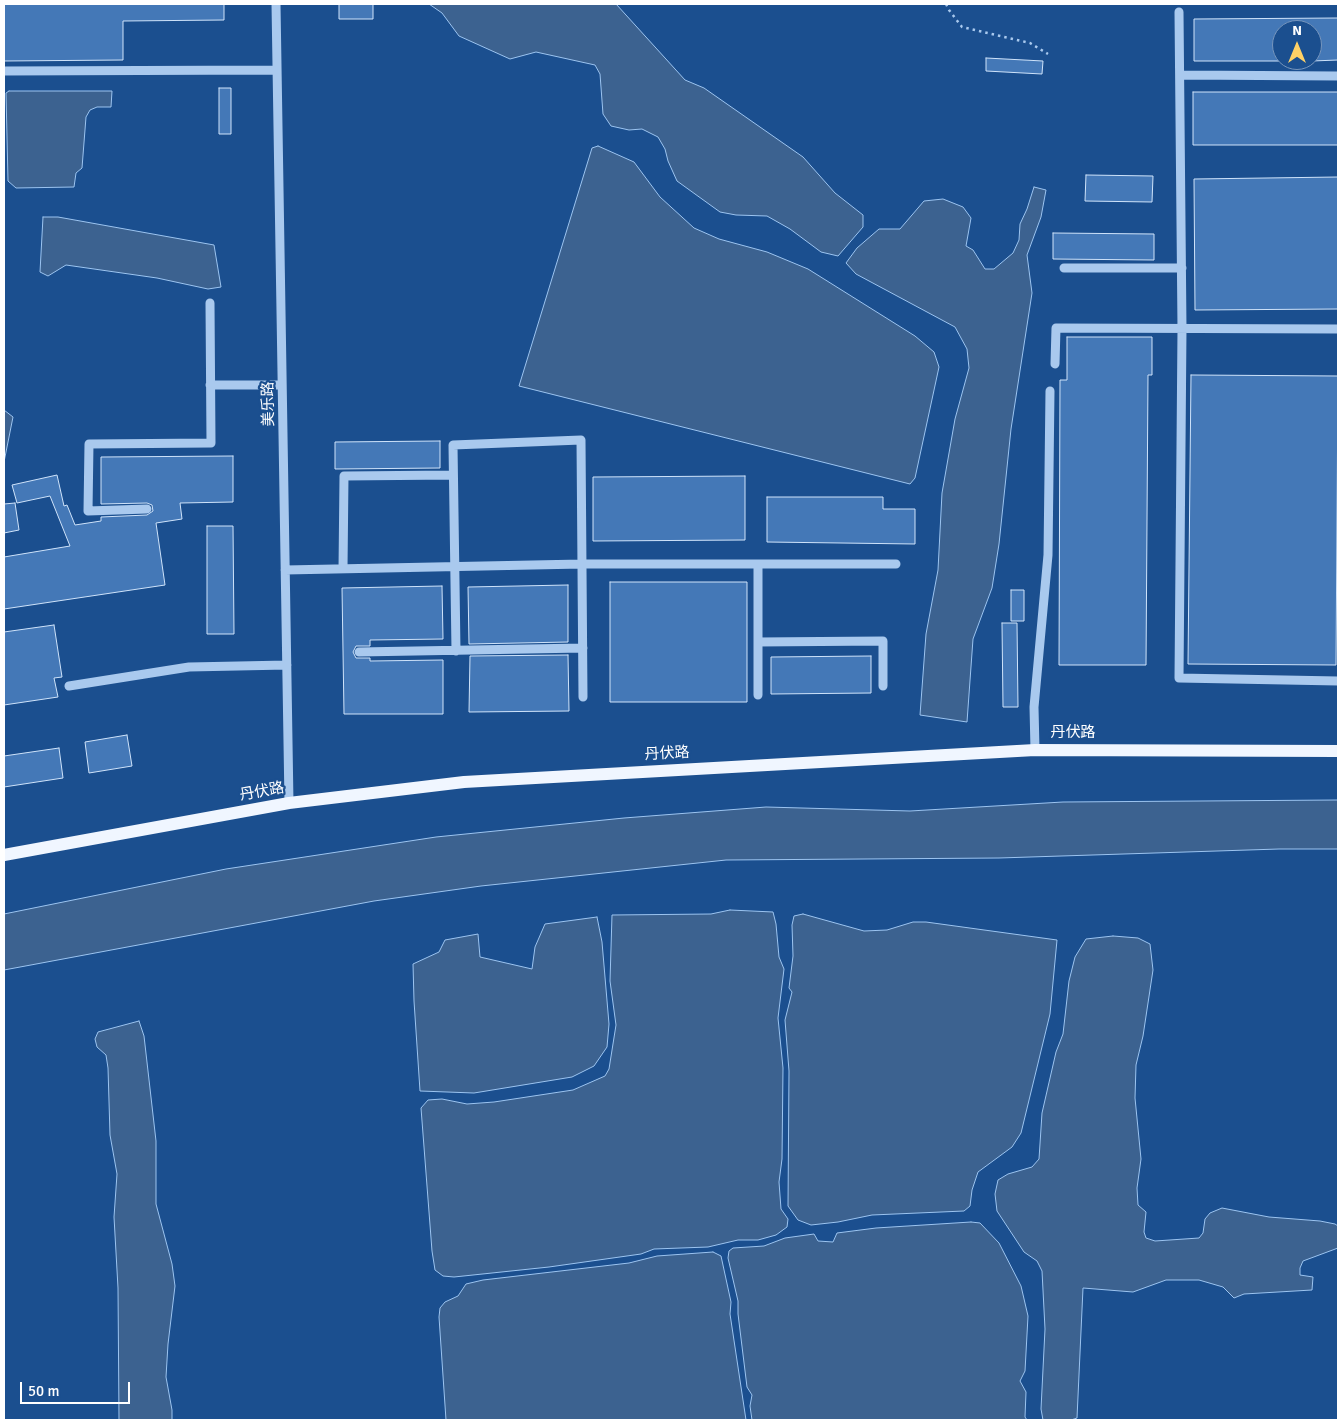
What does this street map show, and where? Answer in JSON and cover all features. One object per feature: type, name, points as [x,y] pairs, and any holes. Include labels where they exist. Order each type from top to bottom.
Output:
[{"type":"main road","name":"丹伏路","points":[[4,855],[289,803],[464,782],[1036,750],[1338,751]]},
{"type":"street","name":"美乐路","points":[[276,4],[289,803]]},
{"type":"street","points":[[1179,12],[1182,268],[1179,678],[1338,681]]},
{"type":"street","points":[[4,71],[277,70]]},
{"type":"street","points":[[1181,75],[1338,76]]},
{"type":"street","points":[[1064,268],[1182,268]]},
{"type":"street","points":[[147,509],[88,511],[89,444],[210,443],[210,304]]},
{"type":"street","points":[[1055,364],[1056,328],[1338,329]]},
{"type":"street","points":[[210,385],[282,385]]},
{"type":"street","points":[[1036,750],[1034,707],[1048,555],[1050,391]]},
{"type":"street","points":[[456,651],[453,445],[581,440],[583,697]]},
{"type":"street","points":[[343,569],[344,476],[453,475]]},
{"type":"street","points":[[285,570],[582,564],[896,564]]},
{"type":"street","points":[[758,564],[758,695]]},
{"type":"street","points":[[758,642],[883,642],[883,686]]},
{"type":"street","points":[[359,652],[583,648]]},
{"type":"street","points":[[69,686],[189,667],[287,665]]},
{"type":"path","points":[[946,4],[962,27],[1030,43],[1048,54]]},
{"type":"water","points":[[429,4],[616,4],[685,80],[704,88],[803,157],[835,193],[863,215],[863,227],[838,256],[821,252],[790,229],[767,216],[736,215],[720,212],[677,181],[665,149],[658,137],[642,129],[629,130],[611,126],[603,114],[600,74],[595,65],[536,52],[510,59],[459,36],[442,13]]},
{"type":"water","points":[[9,91],[112,91],[111,107],[97,107],[90,110],[86,117],[82,168],[76,173],[74,187],[16,188],[8,181],[6,93]]},
{"type":"water","points":[[598,146],[634,162],[660,197],[694,228],[719,239],[767,252],[808,269],[915,336],[934,352],[939,367],[915,478],[910,484],[519,386],[592,148]]},
{"type":"water","points":[[1034,187],[1046,190],[1041,217],[1027,255],[1032,293],[1011,429],[999,544],[992,588],[973,639],[967,722],[920,715],[926,634],[938,570],[942,493],[955,419],[969,368],[967,349],[955,327],[856,274],[846,263],[857,248],[879,229],[900,229],[924,201],[943,199],[963,207],[971,218],[966,246],[973,250],[985,269],[994,269],[1013,253],[1019,240],[1020,224]]},
{"type":"water","points":[[43,217],[58,217],[214,245],[221,287],[208,289],[157,278],[66,265],[48,276],[40,272]]},
{"type":"water","points":[[4,410],[13,417],[4,462]]},
{"type":"water","points":[[1338,800],[1338,849],[1279,849],[999,858],[726,860],[481,886],[374,901],[4,970],[4,914],[226,869],[436,837],[624,818],[766,807],[910,811],[1063,802]]},
{"type":"water","points":[[730,910],[773,912],[776,924],[779,957],[784,969],[778,1018],[783,1068],[782,1159],[779,1182],[781,1209],[788,1219],[787,1227],[776,1235],[758,1240],[738,1240],[708,1247],[654,1249],[641,1254],[549,1267],[454,1277],[443,1276],[435,1270],[421,1108],[428,1100],[442,1099],[467,1104],[494,1102],[573,1090],[605,1076],[609,1069],[616,1025],[610,981],[612,915],[711,914]]},
{"type":"water","points":[[803,914],[864,931],[887,930],[913,922],[926,922],[1057,940],[1050,1014],[1021,1133],[1012,1147],[978,1172],[972,1190],[970,1206],[964,1211],[872,1215],[811,1225],[798,1220],[788,1206],[789,1071],[785,1020],[792,992],[789,988],[793,956],[792,925],[794,916]]},
{"type":"water","points":[[597,917],[602,942],[609,1024],[607,1047],[594,1066],[572,1077],[474,1093],[420,1091],[413,964],[439,952],[445,940],[478,934],[480,957],[532,969],[535,947],[545,924]]},
{"type":"water","points":[[1113,936],[1138,938],[1150,944],[1153,970],[1143,1036],[1136,1065],[1135,1098],[1141,1159],[1137,1188],[1138,1205],[1146,1212],[1144,1232],[1146,1238],[1155,1241],[1199,1238],[1203,1233],[1205,1219],[1210,1213],[1222,1208],[1269,1217],[1335,1224],[1338,1226],[1338,1248],[1303,1261],[1300,1275],[1313,1277],[1312,1290],[1244,1294],[1234,1298],[1223,1287],[1199,1280],[1166,1280],[1133,1292],[1083,1288],[1077,1418],[1071,1420],[1043,1420],[1041,1409],[1045,1329],[1042,1271],[1037,1261],[1024,1252],[997,1211],[995,1194],[998,1180],[1008,1174],[1032,1167],[1039,1159],[1042,1113],[1056,1052],[1063,1034],[1069,981],[1075,957],[1086,939]]},
{"type":"water","points":[[139,1021],[144,1036],[156,1141],[156,1204],[172,1264],[175,1286],[166,1377],[172,1420],[119,1420],[118,1288],[114,1217],[117,1174],[110,1135],[106,1055],[97,1047],[95,1039],[98,1032]]},
{"type":"water","points":[[980,1223],[999,1243],[1021,1286],[1028,1316],[1025,1371],[1020,1381],[1026,1392],[1025,1417],[1027,1420],[752,1420],[750,1406],[752,1395],[747,1387],[738,1301],[728,1258],[729,1251],[733,1248],[764,1246],[785,1238],[814,1234],[818,1241],[833,1242],[837,1233],[876,1228]]},
{"type":"water","points":[[713,1252],[721,1256],[731,1302],[730,1314],[746,1420],[446,1420],[440,1308],[445,1302],[458,1296],[466,1284],[483,1280],[629,1263],[657,1256]]},
{"type":"building","points":[[4,4],[224,4],[224,20],[123,21],[123,60],[4,61]]},
{"type":"building","points":[[339,4],[373,4],[373,19],[339,19]]},
{"type":"building","points":[[1338,18],[1338,60],[1322,61],[1322,20],[1272,20],[1272,61],[1194,61],[1194,19]]},
{"type":"building","points":[[986,58],[1043,61],[1042,74],[986,71]]},
{"type":"building","points":[[219,88],[231,88],[231,134],[219,134]]},
{"type":"building","points":[[1193,92],[1338,92],[1338,145],[1193,145]]},
{"type":"building","points":[[1086,175],[1153,176],[1152,202],[1085,201]]},
{"type":"building","points":[[1338,177],[1338,309],[1195,310],[1194,179]]},
{"type":"building","points":[[1053,233],[1154,234],[1154,260],[1053,259]]},
{"type":"building","points":[[1067,337],[1152,337],[1152,375],[1148,375],[1146,665],[1059,665],[1060,380],[1067,380]]},
{"type":"building","points":[[1191,375],[1338,376],[1336,665],[1188,664]]},
{"type":"building","points":[[440,441],[440,468],[335,469],[335,442]]},
{"type":"building","points":[[233,456],[233,502],[180,503],[182,519],[156,523],[165,585],[4,609],[4,557],[70,546],[50,496],[17,503],[12,485],[57,475],[64,506],[67,505],[75,525],[101,521],[101,517],[147,515],[153,511],[152,505],[147,503],[101,504],[101,457]]},
{"type":"building","points":[[745,476],[745,540],[593,541],[593,477]]},
{"type":"building","points":[[767,497],[883,497],[883,509],[915,509],[915,544],[767,542]]},
{"type":"building","points":[[15,503],[19,530],[4,533],[4,504]]},
{"type":"building","points":[[207,526],[233,526],[234,634],[207,634]]},
{"type":"building","points":[[610,582],[747,582],[747,702],[610,702]]},
{"type":"building","points":[[568,585],[568,642],[469,644],[468,587]]},
{"type":"building","points":[[442,586],[443,639],[370,640],[370,646],[356,646],[353,652],[356,658],[370,658],[370,661],[443,660],[443,714],[344,714],[342,588]]},
{"type":"building","points":[[1011,590],[1024,590],[1024,621],[1011,621]]},
{"type":"building","points":[[1002,623],[1017,623],[1018,707],[1003,707]]},
{"type":"building","points":[[54,625],[62,677],[54,678],[58,697],[4,705],[4,632]]},
{"type":"building","points":[[568,655],[569,711],[469,712],[470,656]]},
{"type":"building","points":[[871,656],[871,693],[771,694],[771,657]]},
{"type":"building","points":[[127,735],[132,766],[89,773],[85,742]]},
{"type":"building","points":[[59,748],[63,778],[4,787],[4,756]]}]
